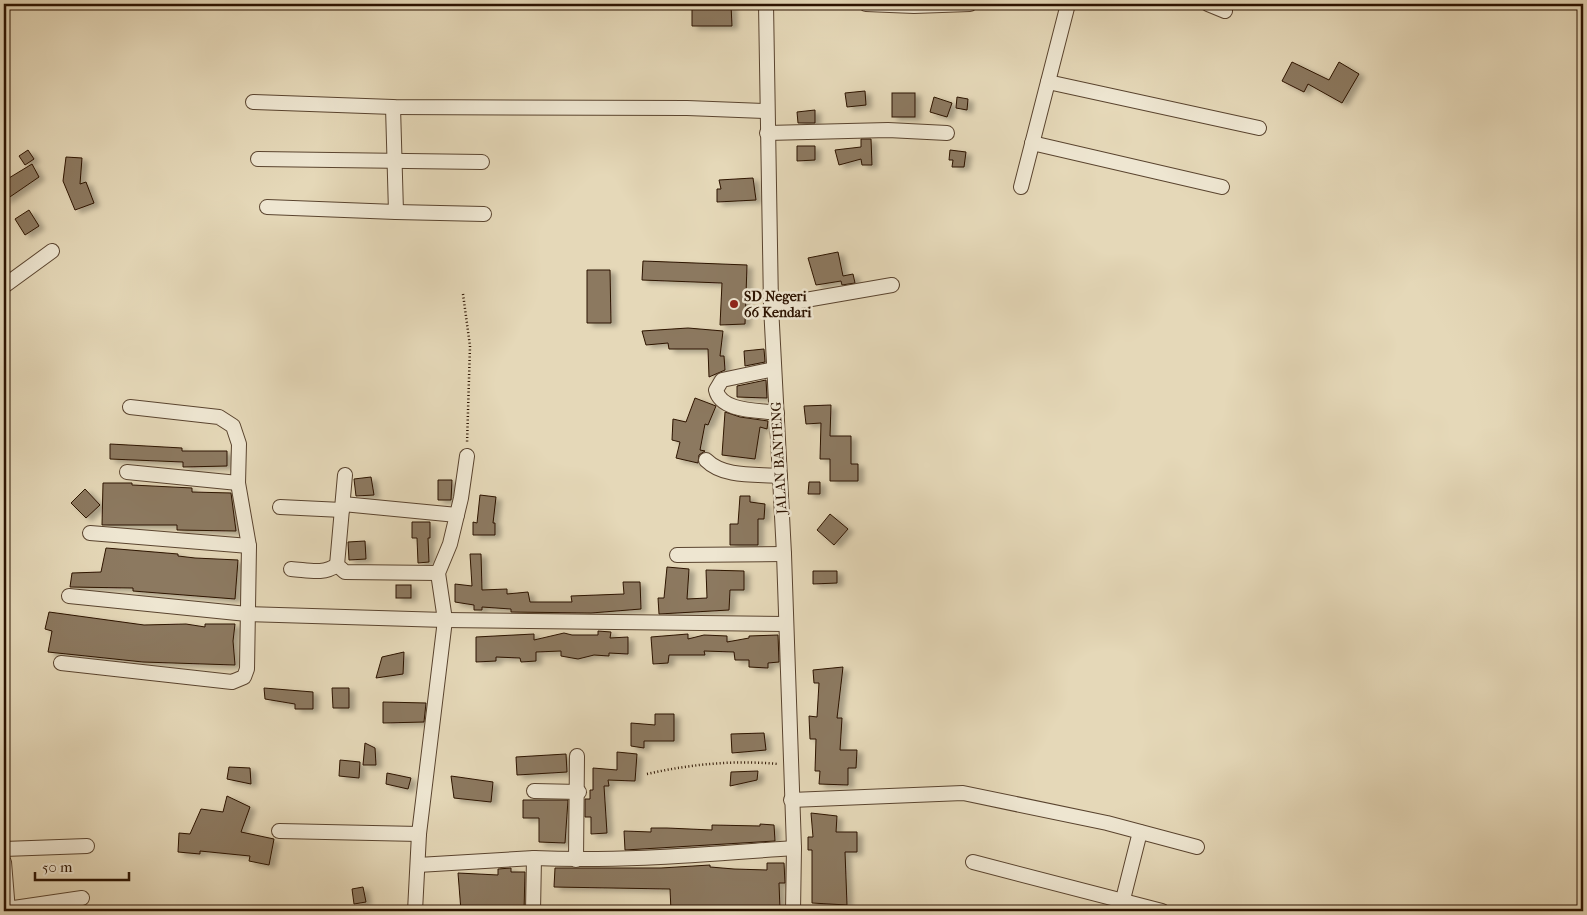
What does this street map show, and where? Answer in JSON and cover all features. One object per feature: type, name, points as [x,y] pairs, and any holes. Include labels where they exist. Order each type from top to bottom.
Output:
[{"type":"street","name":"JALAN BANTENG","points":[[766,4],[771,306],[784,554],[794,848],[793,911]]},
{"type":"street","points":[[866,4],[914,6],[970,4]]},
{"type":"street","points":[[1021,187],[1068,4]]},
{"type":"street","points":[[1208,4],[1224,11]]},
{"type":"street","points":[[1048,82],[1260,128]]},
{"type":"street","points":[[254,102],[393,107],[677,108],[767,111]]},
{"type":"street","points":[[393,107],[396,212]]},
{"type":"street","points":[[767,133],[879,130],[947,133]]},
{"type":"street","points":[[1032,143],[1222,187]]},
{"type":"street","points":[[258,159],[482,162]]},
{"type":"street","points":[[267,206],[484,214]]},
{"type":"street","points":[[4,286],[52,251]]},
{"type":"street","points":[[771,306],[892,285]]},
{"type":"street","points":[[774,369],[746,373],[722,380],[716,390],[718,396],[725,404],[777,413]]},
{"type":"street","points":[[61,663],[238,681],[244,677],[247,669],[249,546],[238,482],[238,444],[233,426],[229,421],[219,417],[130,408]]},
{"type":"street","points":[[415,911],[419,834],[445,620],[438,573],[450,544],[467,456]]},
{"type":"street","points":[[706,460],[714,468],[726,472],[780,476]]},
{"type":"street","points":[[127,472],[238,482]]},
{"type":"street","points":[[337,565],[345,475]]},
{"type":"street","points":[[280,507],[343,507],[457,515]]},
{"type":"street","points":[[90,533],[249,546]]},
{"type":"street","points":[[677,555],[784,554]]},
{"type":"street","points":[[337,565],[345,572],[438,573]]},
{"type":"street","points":[[291,569],[320,572],[329,570],[337,565]]},
{"type":"street","points":[[69,596],[247,614],[445,620],[785,624]]},
{"type":"street","points":[[576,860],[578,756]]},
{"type":"street","points":[[534,792],[578,792]]},
{"type":"street","points":[[791,800],[963,793],[1140,832],[1197,847]]},
{"type":"street","points":[[279,831],[419,834]]},
{"type":"street","points":[[1121,906],[1140,832]]},
{"type":"street","points":[[4,849],[87,846]]},
{"type":"street","points":[[418,865],[534,858],[576,860],[643,858],[794,848]]},
{"type":"street","points":[[533,911],[534,858]]},
{"type":"street","points":[[4,862],[7,910],[82,898]]},
{"type":"street","points":[[973,862],[1121,906],[1162,911]]},
{"type":"path","points":[[463,294],[470,346],[467,456]]},
{"type":"path","points":[[648,774],[685,765],[750,761],[790,765]]},
{"type":"building","points":[[692,5],[731,5],[732,26],[692,26]]},
{"type":"building","points":[[1292,62],[1329,80],[1339,62],[1359,74],[1342,103],[1308,84],[1304,92],[1282,81]]},
{"type":"building","points":[[865,91],[866,105],[847,107],[845,93]]},
{"type":"building","points":[[892,93],[915,93],[915,117],[892,117]]},
{"type":"building","points":[[934,97],[952,103],[947,117],[930,112]]},
{"type":"building","points":[[957,97],[968,99],[967,110],[956,108]]},
{"type":"building","points":[[815,110],[815,123],[798,123],[797,112]]},
{"type":"building","points":[[861,139],[871,139],[872,165],[862,165],[861,159],[839,165],[835,150],[861,147]]},
{"type":"building","points":[[797,146],[815,146],[815,160],[797,161]]},
{"type":"building","points":[[28,150],[34,159],[25,165],[19,156]]},
{"type":"building","points":[[950,150],[966,152],[964,167],[952,167],[953,160],[949,160]]},
{"type":"building","points":[[66,157],[82,158],[80,184],[86,182],[94,203],[75,210],[63,181]]},
{"type":"building","points":[[32,164],[39,177],[4,201],[4,181]]},
{"type":"building","points":[[753,178],[756,200],[717,202],[717,189],[721,189],[719,180]]},
{"type":"building","points":[[29,210],[39,226],[25,235],[15,219]]},
{"type":"building","points":[[838,252],[843,276],[853,274],[855,283],[842,285],[841,281],[816,285],[808,258]]},
{"type":"building","points":[[643,261],[747,265],[745,324],[720,325],[722,283],[642,280]]},
{"type":"building","points":[[587,270],[610,270],[611,323],[587,323]]},
{"type":"building","points":[[688,328],[723,331],[720,356],[724,356],[725,370],[709,377],[708,349],[669,349],[668,343],[646,345],[642,331]]},
{"type":"building","points":[[764,349],[765,362],[745,366],[744,351]]},
{"type":"building","points":[[766,380],[767,398],[737,397],[737,386]]},
{"type":"building","points":[[695,398],[716,406],[708,425],[705,424],[700,450],[705,451],[699,455],[698,463],[676,458],[680,442],[672,440],[673,419],[686,422]]},
{"type":"building","points":[[831,405],[830,436],[851,436],[851,464],[858,464],[858,481],[830,481],[830,459],[820,459],[821,423],[806,424],[804,406]]},
{"type":"building","points":[[725,412],[740,417],[768,421],[767,429],[760,427],[755,459],[722,455]]},
{"type":"building","points":[[110,444],[182,448],[182,451],[227,451],[227,466],[183,467],[183,462],[110,459]]},
{"type":"building","points":[[371,477],[374,495],[356,496],[354,479]]},
{"type":"building","points":[[438,480],[452,480],[451,500],[438,500]]},
{"type":"building","points":[[809,482],[820,482],[820,494],[808,494]]},
{"type":"building","points":[[103,483],[132,483],[132,485],[192,488],[192,492],[231,493],[236,531],[177,530],[177,525],[102,525]]},
{"type":"building","points":[[85,489],[100,505],[86,518],[71,503]]},
{"type":"building","points":[[480,495],[496,497],[493,523],[495,523],[495,535],[473,535],[473,522],[477,523]]},
{"type":"building","points":[[740,496],[750,496],[750,502],[765,504],[764,519],[758,519],[758,545],[730,545],[730,524],[738,524]]},
{"type":"building","points":[[830,514],[848,529],[834,545],[817,530]]},
{"type":"building","points":[[412,522],[430,522],[430,538],[428,538],[429,562],[418,563],[417,538],[412,538]]},
{"type":"building","points":[[365,541],[366,559],[349,560],[348,542]]},
{"type":"building","points":[[106,548],[178,554],[178,556],[195,558],[238,560],[235,599],[133,591],[133,588],[70,587],[72,573],[101,572]]},
{"type":"building","points":[[470,554],[481,554],[482,590],[507,589],[507,594],[528,592],[530,602],[572,602],[571,596],[624,594],[623,582],[640,582],[641,609],[591,613],[511,612],[511,609],[482,607],[482,610],[474,610],[474,605],[455,602],[455,584],[472,586]]},
{"type":"building","points":[[667,567],[689,569],[687,599],[707,598],[706,570],[744,571],[744,590],[730,590],[729,610],[659,614],[658,598],[664,598]]},
{"type":"building","points":[[813,571],[837,571],[837,583],[813,584]]},
{"type":"building","points":[[396,585],[411,585],[411,598],[396,598]]},
{"type":"building","points":[[49,612],[144,625],[186,624],[205,627],[205,624],[235,624],[233,641],[235,665],[143,662],[48,652],[52,631],[45,629]]},
{"type":"building","points":[[598,631],[611,632],[610,638],[628,637],[628,654],[609,653],[609,656],[594,655],[578,659],[561,656],[561,651],[536,652],[536,661],[521,662],[520,658],[496,657],[496,661],[476,662],[476,637],[534,634],[534,640],[564,633],[572,635],[598,635]]},
{"type":"building","points":[[688,634],[688,639],[704,635],[727,636],[727,642],[749,638],[749,636],[778,635],[779,662],[768,663],[768,668],[749,667],[749,660],[735,660],[734,652],[704,651],[705,655],[669,655],[668,663],[653,664],[651,637]]},
{"type":"building","points":[[404,652],[403,674],[376,678],[382,657]]},
{"type":"building","points":[[843,667],[837,718],[842,718],[840,750],[857,750],[856,768],[848,768],[848,785],[819,784],[820,771],[815,771],[816,739],[810,739],[809,716],[817,717],[819,683],[814,683],[813,670]]},
{"type":"building","points":[[264,688],[313,692],[313,709],[295,709],[295,704],[265,699]]},
{"type":"building","points":[[332,688],[349,688],[349,708],[333,708]]},
{"type":"building","points":[[383,702],[426,703],[424,722],[383,723]]},
{"type":"building","points":[[655,714],[674,714],[674,741],[644,741],[644,748],[631,746],[631,723],[655,725]]},
{"type":"building","points":[[764,733],[766,750],[732,753],[731,734]]},
{"type":"building","points":[[365,743],[375,748],[376,765],[363,765]]},
{"type":"building","points":[[617,752],[637,754],[635,781],[608,780],[609,786],[604,786],[607,833],[591,834],[591,817],[585,817],[585,799],[590,799],[590,790],[593,790],[593,768],[617,770]]},
{"type":"building","points":[[566,754],[567,772],[517,775],[516,757]]},
{"type":"building","points":[[340,760],[360,762],[359,778],[339,776]]},
{"type":"building","points":[[229,767],[250,768],[251,784],[227,779]]},
{"type":"building","points":[[758,771],[757,780],[730,786],[731,772]]},
{"type":"building","points":[[387,773],[411,778],[408,789],[386,784]]},
{"type":"building","points":[[451,776],[493,782],[491,802],[454,798]]},
{"type":"building","points":[[227,796],[250,807],[241,832],[274,839],[269,865],[249,861],[250,856],[200,851],[200,854],[178,852],[179,833],[190,834],[201,809],[223,812]]},
{"type":"building","points":[[523,800],[568,800],[565,843],[539,842],[539,818],[523,818]]},
{"type":"building","points":[[811,813],[837,816],[836,832],[857,832],[857,852],[845,852],[847,905],[812,903],[812,850],[808,850],[808,837],[813,837]]},
{"type":"building","points":[[760,824],[774,825],[775,841],[625,850],[624,831],[651,832],[651,828],[712,830],[712,825],[760,826]]},
{"type":"building","points":[[767,863],[784,863],[785,883],[779,883],[780,910],[671,911],[670,889],[554,887],[555,868],[661,868],[710,865],[710,867],[767,870]]},
{"type":"building","points":[[511,868],[511,872],[525,872],[524,911],[461,911],[458,873],[498,875],[498,869]]},
{"type":"building","points":[[363,887],[366,902],[354,904],[352,889]]},
{"type":"place","name":"SD Negeri 66 Kendari","points":[[734,304]]}]
